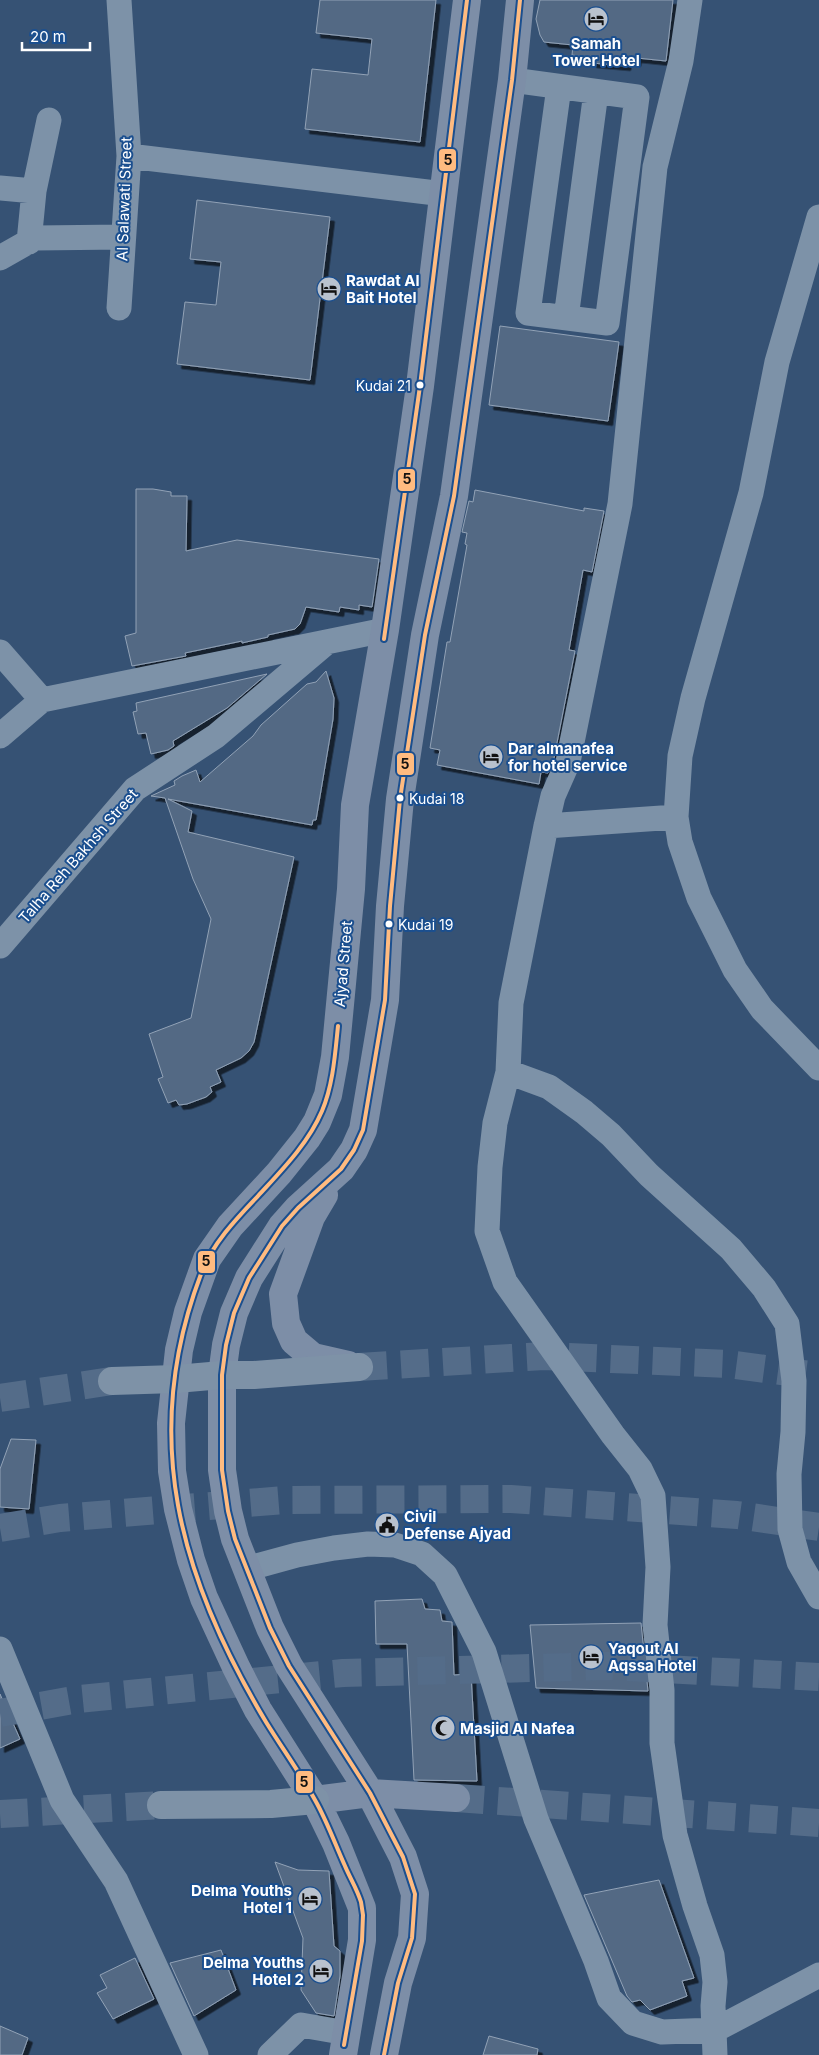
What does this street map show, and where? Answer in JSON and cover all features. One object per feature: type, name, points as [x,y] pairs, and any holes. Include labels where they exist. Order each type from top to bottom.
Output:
[{"type":"highway","points":[[112,1381],[176,1379],[222,1374],[254,1374],[359,1367]]},
{"type":"highway","points":[[161,1805],[271,1804],[314,1800]]},
{"type":"main road","name":"Ajyad Street","points":[[345,2044],[362,1940],[362,1908],[336,1843],[314,1800],[258,1710],[204,1598],[191,1560],[178,1509],[172,1471],[171,1423],[180,1350],[188,1312],[207,1259],[230,1226],[307,1138],[317,1122],[328,1095],[335,1057],[351,889],[355,805],[385,630],[444,194],[466,0]]},
{"type":"main road","points":[[359,1367],[313,1357],[294,1341],[286,1323],[283,1294],[311,1217],[354,1150],[363,1130],[385,1000],[390,906],[400,799],[425,635],[454,496],[512,80],[520,0]]},
{"type":"main road","points":[[341,1169],[298,1208],[282,1226],[249,1278],[234,1313],[226,1345],[222,1374],[223,1478],[235,1539],[246,1570],[289,1666],[370,1793],[403,1857],[415,1894],[412,1938],[398,1984],[384,2055]]},
{"type":"main road","points":[[314,1800],[370,1793],[456,1798]]},
{"type":"street","name":"Al Salawati Street","points":[[119,0],[129,156],[120,308]]},
{"type":"street","points":[[690,0],[681,61],[655,167],[620,504],[568,762],[554,796],[546,826],[511,1003],[508,1072],[495,1123],[490,1167],[487,1231],[505,1282],[613,1435],[640,1469],[653,1496],[658,1567],[655,1625],[662,1690],[662,1743],[675,1835],[695,1906],[712,1955],[715,1982],[715,2055]]},
{"type":"street","points":[[512,80],[637,97],[607,323],[528,313],[559,87]]},
{"type":"street","points":[[566,318],[596,92]]},
{"type":"street","points":[[29,242],[34,190],[49,120]]},
{"type":"street","points":[[129,156],[444,194]]},
{"type":"street","points":[[0,188],[34,190]]},
{"type":"street","points":[[819,217],[777,362],[751,493],[693,698],[680,756],[676,817],[680,842],[698,898],[736,970],[762,1009],[819,1068]]},
{"type":"street","points":[[0,258],[35,238],[123,237]]},
{"type":"street","points":[[0,736],[42,700],[385,630]]},
{"type":"street","name":"Talha Reh Bakhsh Street","points":[[0,946],[135,789],[216,736],[326,643]]},
{"type":"street","points":[[0,652],[42,700]]},
{"type":"street","points":[[546,826],[676,817]]},
{"type":"street","points":[[508,1072],[549,1087],[584,1112],[611,1135],[649,1175],[731,1249],[764,1288],[787,1324],[794,1381],[790,1529],[799,1562],[819,1597]]},
{"type":"street","points":[[246,1570],[296,1555],[368,1544],[395,1545],[422,1554],[445,1575],[484,1652],[536,1819],[596,1961],[609,1998],[632,2023],[662,2032],[715,2030],[819,1975]]},
{"type":"street","points":[[0,1649],[62,1800],[116,1881],[196,2055]]},
{"type":"street","points":[[270,2055],[301,2025],[345,2044]]},
{"type":"building","points":[[320,0],[436,0],[420,142],[305,129],[312,69],[368,75],[372,39],[316,33]]},
{"type":"building","points":[[540,0],[673,0],[666,61],[637,58],[636,62],[627,61],[626,66],[592,63],[593,58],[572,55],[573,45],[544,42],[536,19]]},
{"type":"building","points":[[197,200],[330,217],[310,380],[177,364],[185,302],[216,305],[221,262],[190,259]]},
{"type":"building","points":[[500,326],[619,342],[608,421],[489,405]]},
{"type":"building","points":[[136,489],[153,489],[171,492],[171,496],[187,496],[186,551],[237,540],[379,559],[372,607],[359,605],[359,610],[340,607],[339,612],[306,607],[300,624],[295,629],[242,643],[242,641],[185,653],[186,656],[132,666],[125,636],[136,633]]},
{"type":"building","points":[[475,490],[584,511],[584,508],[604,511],[592,572],[583,570],[569,650],[575,651],[554,758],[548,773],[541,772],[539,784],[437,765],[440,750],[430,748],[447,642],[450,642],[467,545],[465,544],[467,533],[462,532],[469,501],[473,502]]},
{"type":"building","points":[[326,671],[334,698],[333,719],[316,820],[313,820],[312,825],[168,799],[192,811],[188,832],[294,857],[254,1042],[249,1051],[241,1058],[216,1070],[221,1082],[210,1087],[212,1092],[206,1097],[187,1104],[179,1105],[176,1100],[168,1103],[158,1079],[163,1077],[149,1034],[191,1018],[211,919],[193,879],[165,798],[151,796],[175,785],[174,781],[196,770],[200,782],[253,736],[261,725],[307,684],[316,682]]},
{"type":"building","points":[[267,674],[227,708],[173,741],[174,746],[168,750],[151,754],[146,733],[138,734],[133,712],[137,711],[136,703]]},
{"type":"building","points":[[11,1439],[36,1440],[29,1509],[0,1507],[0,1469]]},
{"type":"building","name":"Masjid Al Nafea","points":[[422,1599],[425,1609],[440,1610],[442,1621],[452,1622],[454,1675],[471,1674],[477,1781],[414,1780],[407,1644],[376,1644],[375,1601]]},
{"type":"building","name":"Yaqout Al Aqssa Hotel","points":[[641,1623],[648,1691],[536,1688],[530,1625]]},
{"type":"building","points":[[0,1694],[20,1739],[0,1748]]},
{"type":"building","points":[[275,1862],[298,1870],[329,1871],[334,1946],[340,1951],[340,1976],[334,2016],[316,2013],[301,1990],[303,1938]]},
{"type":"building","points":[[659,1880],[694,1978],[682,1981],[687,1996],[650,2010],[640,2000],[632,2002],[627,1996],[584,1895]]},
{"type":"building","points":[[221,1950],[236,1990],[194,2016],[170,1963]]},
{"type":"building","points":[[135,1958],[154,1999],[113,2019],[97,1993],[107,1988],[100,1975]]},
{"type":"building","points":[[0,2026],[28,2038],[22,2055],[0,2055]]},
{"type":"building","points":[[489,2036],[538,2049],[537,2055],[483,2055]]},
{"type":"tunnel","points":[[359,1367],[544,1356],[728,1364],[819,1376]]},
{"type":"tunnel","points":[[0,1398],[112,1381]]},
{"type":"tunnel","points":[[0,1528],[60,1518],[285,1500],[511,1499],[737,1515],[819,1527]]},
{"type":"tunnel","points":[[0,1713],[79,1699],[343,1673],[608,1666],[819,1677]]},
{"type":"tunnel","points":[[456,1798],[819,1823]]},
{"type":"tunnel","points":[[0,1814],[161,1805]]},
{"type":"transit line","name":"5","points":[[384,639],[420,386],[467,0]]},
{"type":"transit line","name":"5","points":[[384,2055],[398,1983],[412,1938],[415,1894],[403,1857],[370,1793],[289,1666],[270,1628],[235,1539],[228,1511],[222,1470],[222,1375],[226,1345],[234,1313],[249,1278],[282,1226],[298,1208],[341,1169],[354,1150],[363,1130],[385,1000],[390,906],[400,799],[425,635],[454,496],[512,80],[520,0]]},
{"type":"transit line","name":"5","points":[[338,1026],[331,1080],[326,1101],[316,1123],[302,1146],[225,1232],[211,1252],[201,1274],[182,1334],[173,1393],[172,1449],[178,1505],[191,1560],[211,1614],[236,1668],[266,1722],[319,1808],[361,1902],[363,1915],[362,1941],[344,2045]]},
{"type":"place","name":"Samah Tower Hotel","points":[[596,19]]},
{"type":"place","name":"Rawdat Al Bait Hotel","points":[[329,289]]},
{"type":"place","name":"Kudai 21","points":[[420,385]]},
{"type":"place","name":"Dar almanafea for hotel service","points":[[491,757]]},
{"type":"place","name":"Kudai 18","points":[[400,798]]},
{"type":"place","name":"Kudai 19","points":[[389,924]]},
{"type":"place","name":"Civil Defense Ajyad","points":[[387,1525]]},
{"type":"place","name":"Yaqout Al Aqssa Hotel","points":[[591,1657]]},
{"type":"place","name":"Masjid Al Nafea","points":[[443,1728]]},
{"type":"place","name":"Delma Youths Hotel 1","points":[[310,1899]]},
{"type":"place","name":"Delma Youths Hotel 2","points":[[321,1971]]}]
